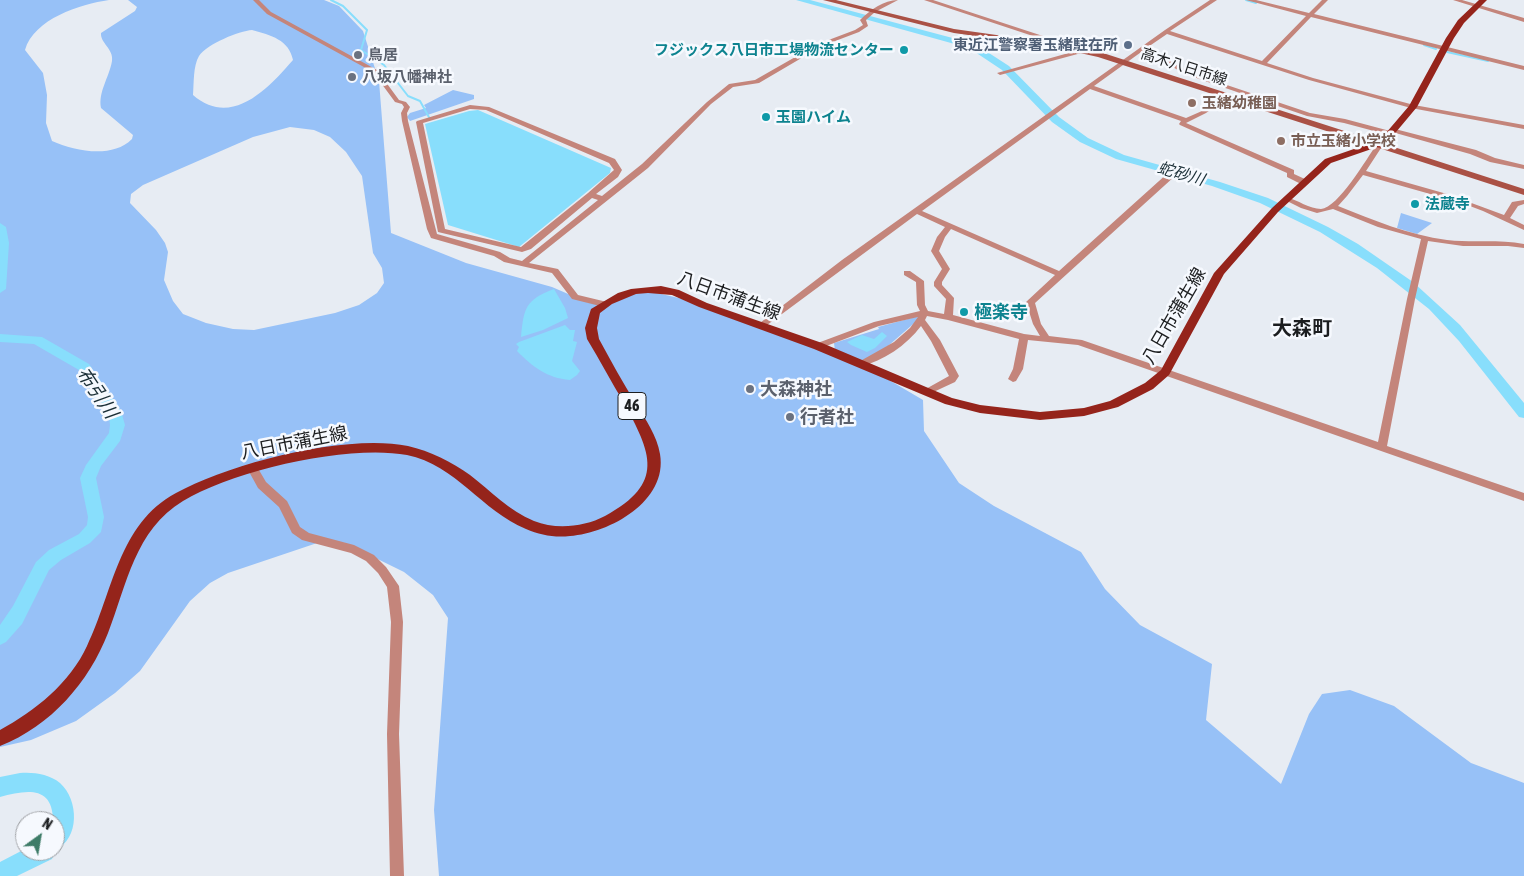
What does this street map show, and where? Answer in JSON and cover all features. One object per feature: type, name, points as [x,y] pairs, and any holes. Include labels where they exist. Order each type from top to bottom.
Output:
[{"type":"main road","name":"高木八日市線","points":[[827,0],[872,13],[954,31],[1083,51],[1524,192]]},
{"type":"main road","points":[[1379,145],[1413,106],[1461,22],[1480,3]]},
{"type":"main road","name":"八日市蒲生線","points":[[0,738],[57,699],[78,677],[93,650],[125,561],[134,542],[158,512],[194,490],[221,477],[319,453],[368,448],[407,451],[434,460],[451,469],[507,512],[528,525],[546,530],[570,532],[621,514],[645,492],[652,478],[655,456],[641,423],[593,339],[591,328],[596,311],[604,304],[626,292],[653,289],[687,295],[703,305],[818,346],[949,401],[980,409],[1040,416],[1084,412],[1114,404],[1149,386],[1165,372],[1219,273],[1282,204],[1328,161],[1379,145]]},
{"type":"street","points":[[256,0],[259,6],[269,13],[375,71],[397,101],[404,103],[407,108],[404,113],[404,121],[434,236],[497,254],[507,260],[555,271],[575,297],[604,304]]},
{"type":"street","points":[[524,263],[645,166],[709,102],[731,85],[758,82],[820,45],[857,31],[866,26],[863,20],[895,0]]},
{"type":"street","points":[[927,0],[1047,39],[1054,45]]},
{"type":"street","points":[[760,326],[916,211],[1166,32],[1214,0]]},
{"type":"street","points":[[1249,0],[1524,68]]},
{"type":"street","points":[[1262,64],[1325,0]]},
{"type":"street","points":[[1456,0],[1480,3],[1524,20]]},
{"type":"street","points":[[1166,32],[1262,64],[1413,106],[1524,127]]},
{"type":"street","points":[[1145,48],[1172,62],[1185,72],[1309,115],[1391,131],[1473,152],[1492,160],[1524,167]]},
{"type":"street","points":[[1000,73],[1083,51]]},
{"type":"street","points":[[1091,86],[1186,120]]},
{"type":"street","points":[[1227,96],[1182,124],[1290,172],[1290,175],[1304,182]]},
{"type":"street","points":[[470,107],[487,108],[612,161],[618,170],[615,176],[591,196],[522,250],[441,230],[419,122],[470,107]]},
{"type":"street","points":[[1282,204],[1321,212],[1334,207],[1379,145]]},
{"type":"street","points":[[1361,172],[1464,203],[1506,218],[1524,228]]},
{"type":"street","points":[[1046,338],[1037,324],[1030,302],[1172,174]]},
{"type":"street","points":[[591,196],[604,199]]},
{"type":"street","points":[[1506,218],[1515,204],[1524,202]]},
{"type":"street","points":[[1334,207],[1425,239],[1464,244],[1487,243],[1524,246]]},
{"type":"street","points":[[916,211],[1061,275]]},
{"type":"street","points":[[948,317],[950,298],[938,286],[938,282],[946,269],[935,251],[940,238],[949,226]]},
{"type":"street","points":[[1382,448],[1411,299],[1425,239]]},
{"type":"street","points":[[907,273],[920,281],[923,317],[954,376],[952,380],[927,392]]},
{"type":"street","points":[[860,364],[888,350],[906,336],[923,317]]},
{"type":"street","points":[[818,346],[877,324],[923,317],[948,317],[1024,337],[1079,342],[1524,497]]},
{"type":"street","points":[[1013,379],[1018,369],[1024,337]]},
{"type":"street","points":[[252,468],[262,485],[283,504],[296,530],[306,537],[354,549],[370,558],[382,570],[393,586],[397,622],[393,734],[397,876]]},
{"type":"shaded area","points":[[0,0],[109,0],[85,5],[59,15],[38,30],[30,39],[25,50],[43,73],[47,95],[46,123],[52,141],[71,148],[104,151],[124,145],[132,139],[133,135],[101,108],[100,102],[112,61],[111,53],[101,37],[101,33],[135,11],[137,7],[128,0],[324,0],[339,6],[363,31],[379,81],[391,233],[466,263],[552,287],[589,303],[614,300],[641,293],[657,293],[683,299],[818,346],[889,380],[923,400],[924,431],[959,483],[994,506],[1081,552],[1105,589],[1140,625],[1212,664],[1206,720],[1281,784],[1309,714],[1322,694],[1350,690],[1394,706],[1471,763],[1524,783],[1524,876],[439,876],[434,810],[448,618],[433,595],[404,572],[345,543],[326,540],[228,573],[210,583],[190,601],[140,671],[115,693],[76,721],[31,740],[0,747]],"holes":[[[252,30],[278,39],[288,48],[293,60],[260,93],[248,101],[234,106],[221,108],[207,104],[193,95],[196,65],[203,51],[224,39]],[[290,127],[314,130],[330,137],[346,152],[362,176],[373,253],[382,268],[384,283],[377,293],[359,305],[335,313],[254,330],[233,329],[206,323],[183,314],[173,301],[164,280],[168,252],[165,243],[156,230],[130,203],[131,194],[143,185],[253,137]]]},
{"type":"shaded area","points":[[453,90],[474,95],[474,99],[410,121],[407,117],[410,113],[426,108],[424,105]]},
{"type":"shaded area","points":[[478,110],[611,168],[610,173],[519,247],[448,225],[425,124]]},
{"type":"shaded area","points":[[1401,213],[1432,223],[1417,234],[1397,228]]},
{"type":"shaded area","points":[[554,289],[565,308],[568,318],[543,330],[521,337],[523,319],[528,306],[537,297]]},
{"type":"shaded area","points":[[919,316],[919,319],[888,346],[861,362],[835,351],[834,343],[879,329],[878,327]]},
{"type":"shaded area","points":[[565,325],[570,330],[575,330],[573,341],[577,342],[572,361],[580,371],[570,380],[554,377],[535,367],[517,351],[519,347],[516,344]]},
{"type":"shaded area","points":[[882,332],[887,336],[875,348],[867,352],[847,342],[862,335],[874,339]]},
{"type":"waterway","points":[[331,0],[343,6],[367,30],[361,50],[384,65],[408,96],[420,101],[430,119]]},
{"type":"waterway","name":"蛇砂川","points":[[800,0],[972,46],[1011,72],[1064,127],[1084,140],[1120,157],[1235,190],[1294,214],[1324,229],[1382,265],[1433,306],[1464,338],[1524,413]]},
{"type":"waterway","points":[[1246,0],[1256,3]]},
{"type":"waterway","points":[[1424,45],[1436,49]]},
{"type":"waterway","points":[[1447,52],[1488,61]]},
{"type":"waterway","name":"布引川","points":[[0,227],[3,243],[0,289]]},
{"type":"waterway","name":"布引川","points":[[0,338],[37,340],[84,367],[116,415],[118,425],[113,441],[96,462],[88,478],[96,517],[95,527],[84,539],[55,555],[43,565],[16,618],[0,637]]},
{"type":"waterway","name":"布引川","points":[[0,787],[30,782],[48,786],[55,791],[63,811]]},
{"type":"waterway","name":"布引川","points":[[0,876],[4,871],[24,861]]},
{"type":"place","name":"東近江警察署玉緒駐在所","points":[[1128,45]]},
{"type":"place","name":"フジックス八日市工場物流センター","points":[[904,50]]},
{"type":"place","name":"鳥居","points":[[358,55]]},
{"type":"place","name":"八坂八幡神社","points":[[352,77]]},
{"type":"place","name":"玉緒幼稚園","points":[[1192,103]]},
{"type":"place","name":"玉園ハイム","points":[[766,117]]},
{"type":"place","name":"市立玉緒小学校","points":[[1281,141]]},
{"type":"place","name":"法蔵寺","points":[[1415,204]]},
{"type":"place","name":"極楽寺","points":[[964,312]]},
{"type":"place","name":"大森神社","points":[[750,389]]},
{"type":"place","name":"行者社","points":[[790,417]]},
{"type":"district","name":"大森町","points":[[1302,329]]}]
